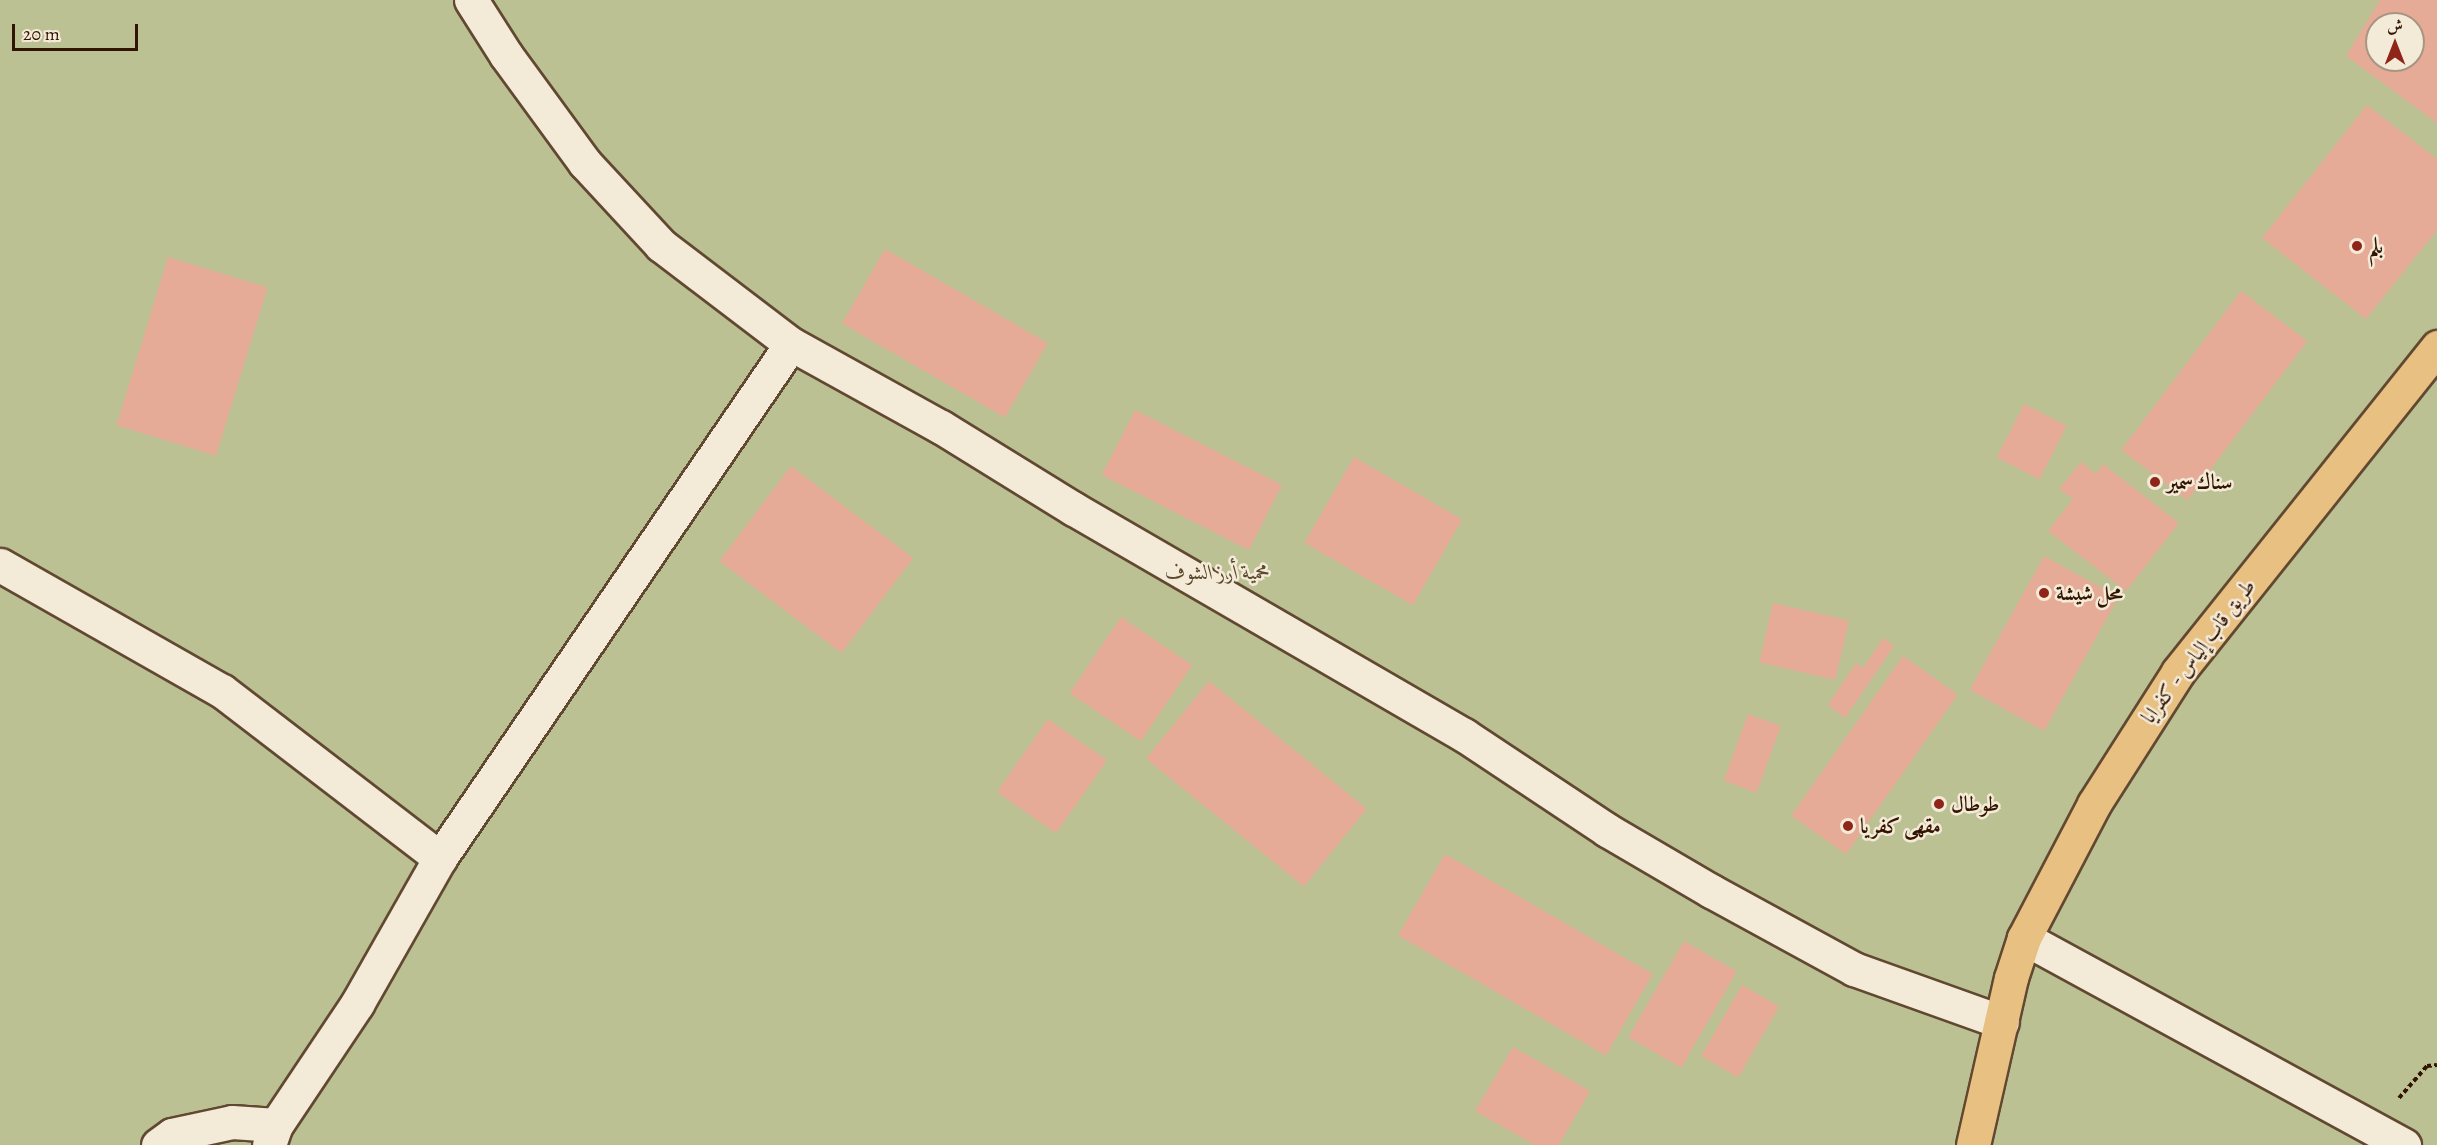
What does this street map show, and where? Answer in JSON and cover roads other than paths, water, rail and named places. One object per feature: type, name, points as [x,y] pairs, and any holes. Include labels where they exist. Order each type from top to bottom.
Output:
[{"type":"main road","points":[[471,0],[506,55],[585,163],[638,220],[661,244],[791,344],[941,427],[1074,509],[1464,735],[1607,830],[1711,891],[1854,969],[2001,1022]]},
{"type":"main road","points":[[158,1145],[172,1135],[232,1122],[272,1135],[357,1004],[440,858],[791,344]]},
{"type":"main road","name":"طريق قاب إلياس - كفرايا","points":[[1972,1145],[2011,978],[2024,938],[2094,804],[2178,672],[2437,347]]},
{"type":"main road","points":[[0,565],[222,691],[440,858]]},
{"type":"main road","points":[[2024,938],[2404,1145]]},
{"type":"place","name":"بلم","points":[[2357,246]]},
{"type":"place","name":"سناك سمير","points":[[2155,482]]},
{"type":"place","name":"محل شيشة","points":[[2044,593]]},
{"type":"place","name":"طوطال","points":[[1939,804]]},
{"type":"place","name":"مقهى كفريا","points":[[1848,826]]},
{"type":"park label","name":"محمية أرز الشوف","points":[[1218,572]]}]
